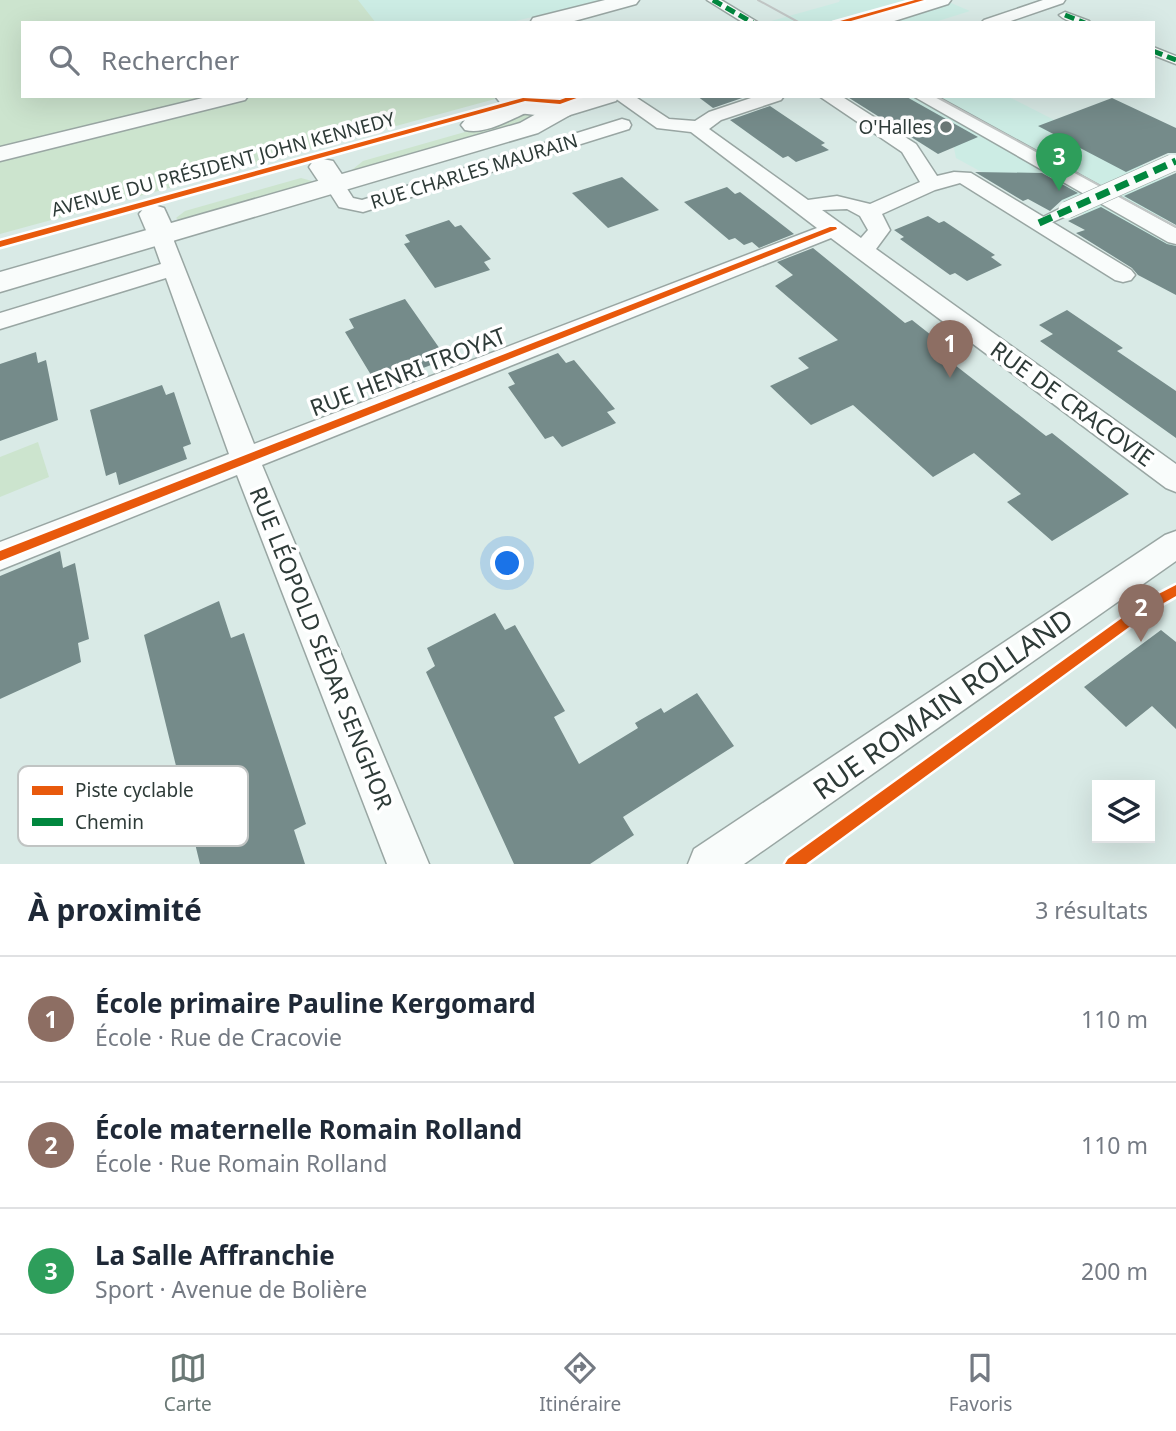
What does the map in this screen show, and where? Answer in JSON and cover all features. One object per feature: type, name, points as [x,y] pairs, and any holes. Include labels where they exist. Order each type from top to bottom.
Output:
[{"type":"main road","points":[[549,21],[629,0]]},
{"type":"main road","points":[[872,21],[942,0]]},
{"type":"main road","name":"AVENUE DU PRÉSIDENT JOHN KENNEDY","points":[[0,282],[158,225],[329,176],[529,128],[561,110],[600,98]]},
{"type":"main road","points":[[513,102],[561,110]]},
{"type":"main road","name":"AVENUE DU PRÉSIDENT JOHN KENNEDY","points":[[329,176],[490,121],[513,102]]},
{"type":"main road","name":"AVENUE DU PRÉSIDENT JOHN KENNEDY","points":[[0,257],[158,225]]},
{"type":"street","points":[[713,0],[750,21]]},
{"type":"street","points":[[998,21],[1062,7],[1082,21]]},
{"type":"street","points":[[1155,52],[1176,60]]},
{"type":"street","points":[[0,154],[230,98]]},
{"type":"street","points":[[624,98],[664,124],[698,127],[715,116],[769,98]]},
{"type":"street","points":[[831,98],[909,148],[929,180],[935,184]]},
{"type":"street","points":[[926,98],[1176,237]]},
{"type":"street","points":[[960,98],[1140,195]]},
{"type":"street","name":"RUE CHARLES MAURAIN","points":[[329,176],[346,203],[363,206],[622,125]]},
{"type":"street","name":"RUE DE CRACOVIE","points":[[698,127],[858,248],[1176,480]]},
{"type":"street","points":[[1039,223],[1174,162]]},
{"type":"street","points":[[869,212],[935,184],[964,177],[1123,275]]},
{"type":"street","points":[[804,207],[828,201],[860,206],[869,212],[877,221],[879,230],[867,245],[858,248]]},
{"type":"street","name":"RUE LÉOPOLD SÉDAR SENGHOR","points":[[158,225],[246,459],[408,864]]},
{"type":"street","name":"RUE HENRI TROYAT","points":[[0,556],[833,229]]},
{"type":"street","points":[[0,321],[174,268]]},
{"type":"street","name":"RUE ROMAIN ROLLAND","points":[[709,864],[1176,544]]},
{"type":"shaded area","points":[[0,0],[604,0],[515,21],[21,21],[22,98],[0,141]]},
{"type":"shaded area","points":[[0,0],[358,0],[374,21],[21,21],[21,98],[495,99],[0,234]]},
{"type":"shaded area","points":[[944,0],[970,11],[938,21],[771,21],[839,2]]},
{"type":"shaded area","points":[[882,98],[1011,98],[1176,182],[1176,214],[1160,222],[1176,232],[1176,268],[1032,184],[989,176],[956,158],[952,138]]},
{"type":"shaded area","points":[[515,112],[535,116],[505,130],[348,173],[363,161],[507,120]]},
{"type":"shaded area","points":[[301,178],[312,181],[311,184],[181,222],[176,218],[185,211]]},
{"type":"shaded area","points":[[38,442],[49,477],[0,497],[0,457]]},
{"type":"building","points":[[700,98],[742,98],[713,108]]},
{"type":"building","points":[[849,98],[909,98],[978,137],[938,154]]},
{"type":"building","points":[[1112,98],[1176,128],[1176,153],[1168,153],[1126,172],[1038,126]]},
{"type":"building","points":[[770,106],[825,143],[821,145],[829,150],[796,162],[788,156],[783,158],[730,120]]},
{"type":"building","points":[[975,172],[1042,173],[1078,193],[1062,200],[1050,211],[1028,199],[1023,201]]},
{"type":"building","points":[[1176,173],[1176,225],[1124,196]]},
{"type":"building","points":[[622,177],[659,210],[608,228],[572,193]]},
{"type":"building","points":[[727,187],[735,194],[740,192],[794,234],[759,248],[752,242],[744,245],[735,238],[729,240],[684,202]]},
{"type":"building","points":[[1101,207],[1167,244],[1176,246],[1176,295],[1138,275],[1132,268],[1076,233],[1085,230],[1068,221]]},
{"type":"building","points":[[928,216],[939,223],[944,221],[995,255],[991,257],[1002,265],[967,281],[955,273],[950,275],[900,239],[904,237],[894,230]]},
{"type":"building","points":[[449,220],[455,227],[461,225],[491,259],[484,262],[490,270],[435,288],[404,244],[410,242],[405,235]]},
{"type":"building","points":[[813,248],[905,323],[912,320],[955,354],[946,358],[1046,436],[1052,433],[1129,494],[1052,541],[1007,502],[1021,494],[974,453],[933,477],[853,405],[811,425],[770,386],[809,368],[798,358],[838,340],[775,286],[793,275],[777,262]]},
{"type":"building","points":[[405,299],[440,349],[432,352],[439,362],[386,382],[379,372],[371,375],[345,332],[354,328],[349,319]]},
{"type":"building","points":[[1067,310],[1123,348],[1117,351],[1176,391],[1176,438],[1040,341],[1053,334],[1039,325]]},
{"type":"building","points":[[36,352],[38,363],[46,360],[58,420],[0,441],[0,364]]},
{"type":"building","points":[[558,353],[566,363],[574,360],[615,409],[607,412],[616,423],[562,447],[553,436],[545,439],[508,387],[515,384],[508,373]]},
{"type":"building","points":[[162,385],[166,395],[174,392],[191,444],[183,447],[187,459],[119,485],[116,472],[106,476],[90,410]]},
{"type":"building","points":[[60,551],[63,568],[75,563],[89,639],[78,643],[81,662],[0,699],[0,576]]},
{"type":"building","points":[[219,601],[231,638],[244,633],[306,824],[294,830],[305,864],[200,864],[196,846],[248,846],[248,766],[176,766],[144,635]]},
{"type":"building","points":[[495,613],[505,630],[515,625],[565,711],[554,717],[579,764],[638,728],[635,723],[661,708],[664,713],[697,693],[734,746],[623,817],[634,835],[590,864],[514,864],[426,672],[435,666],[427,648]]},
{"type":"building","points":[[1161,630],[1176,642],[1176,729],[1152,706],[1126,727],[1084,687]]},
{"type":"tram line","points":[[758,0],[796,21]]},
{"type":"tram line","points":[[939,98],[1176,227]]},
{"type":"marked path","points":[[713,0],[750,21]]},
{"type":"marked path","points":[[1065,15],[1080,21]]},
{"type":"marked path","points":[[1155,52],[1176,60]]},
{"type":"marked path","points":[[1039,223],[1176,161]]},
{"type":"cycle path","points":[[843,21],[921,0]]},
{"type":"cycle path","points":[[0,244],[525,99],[560,102],[573,98]]},
{"type":"cycle path","points":[[0,556],[833,229]]},
{"type":"cycle path","points":[[793,864],[1151,604],[1176,590]]},
{"type":"place","name":"O'Halles","points":[[946,127]]},
{"type":"place","name":"La Salle Affranchie","points":[[1059,191]]},
{"type":"place","name":"École primaire Pauline Kergomard","points":[[950,378]]},
{"type":"place","name":"École maternelle Romain Rolland","points":[[1141,642]]}]
